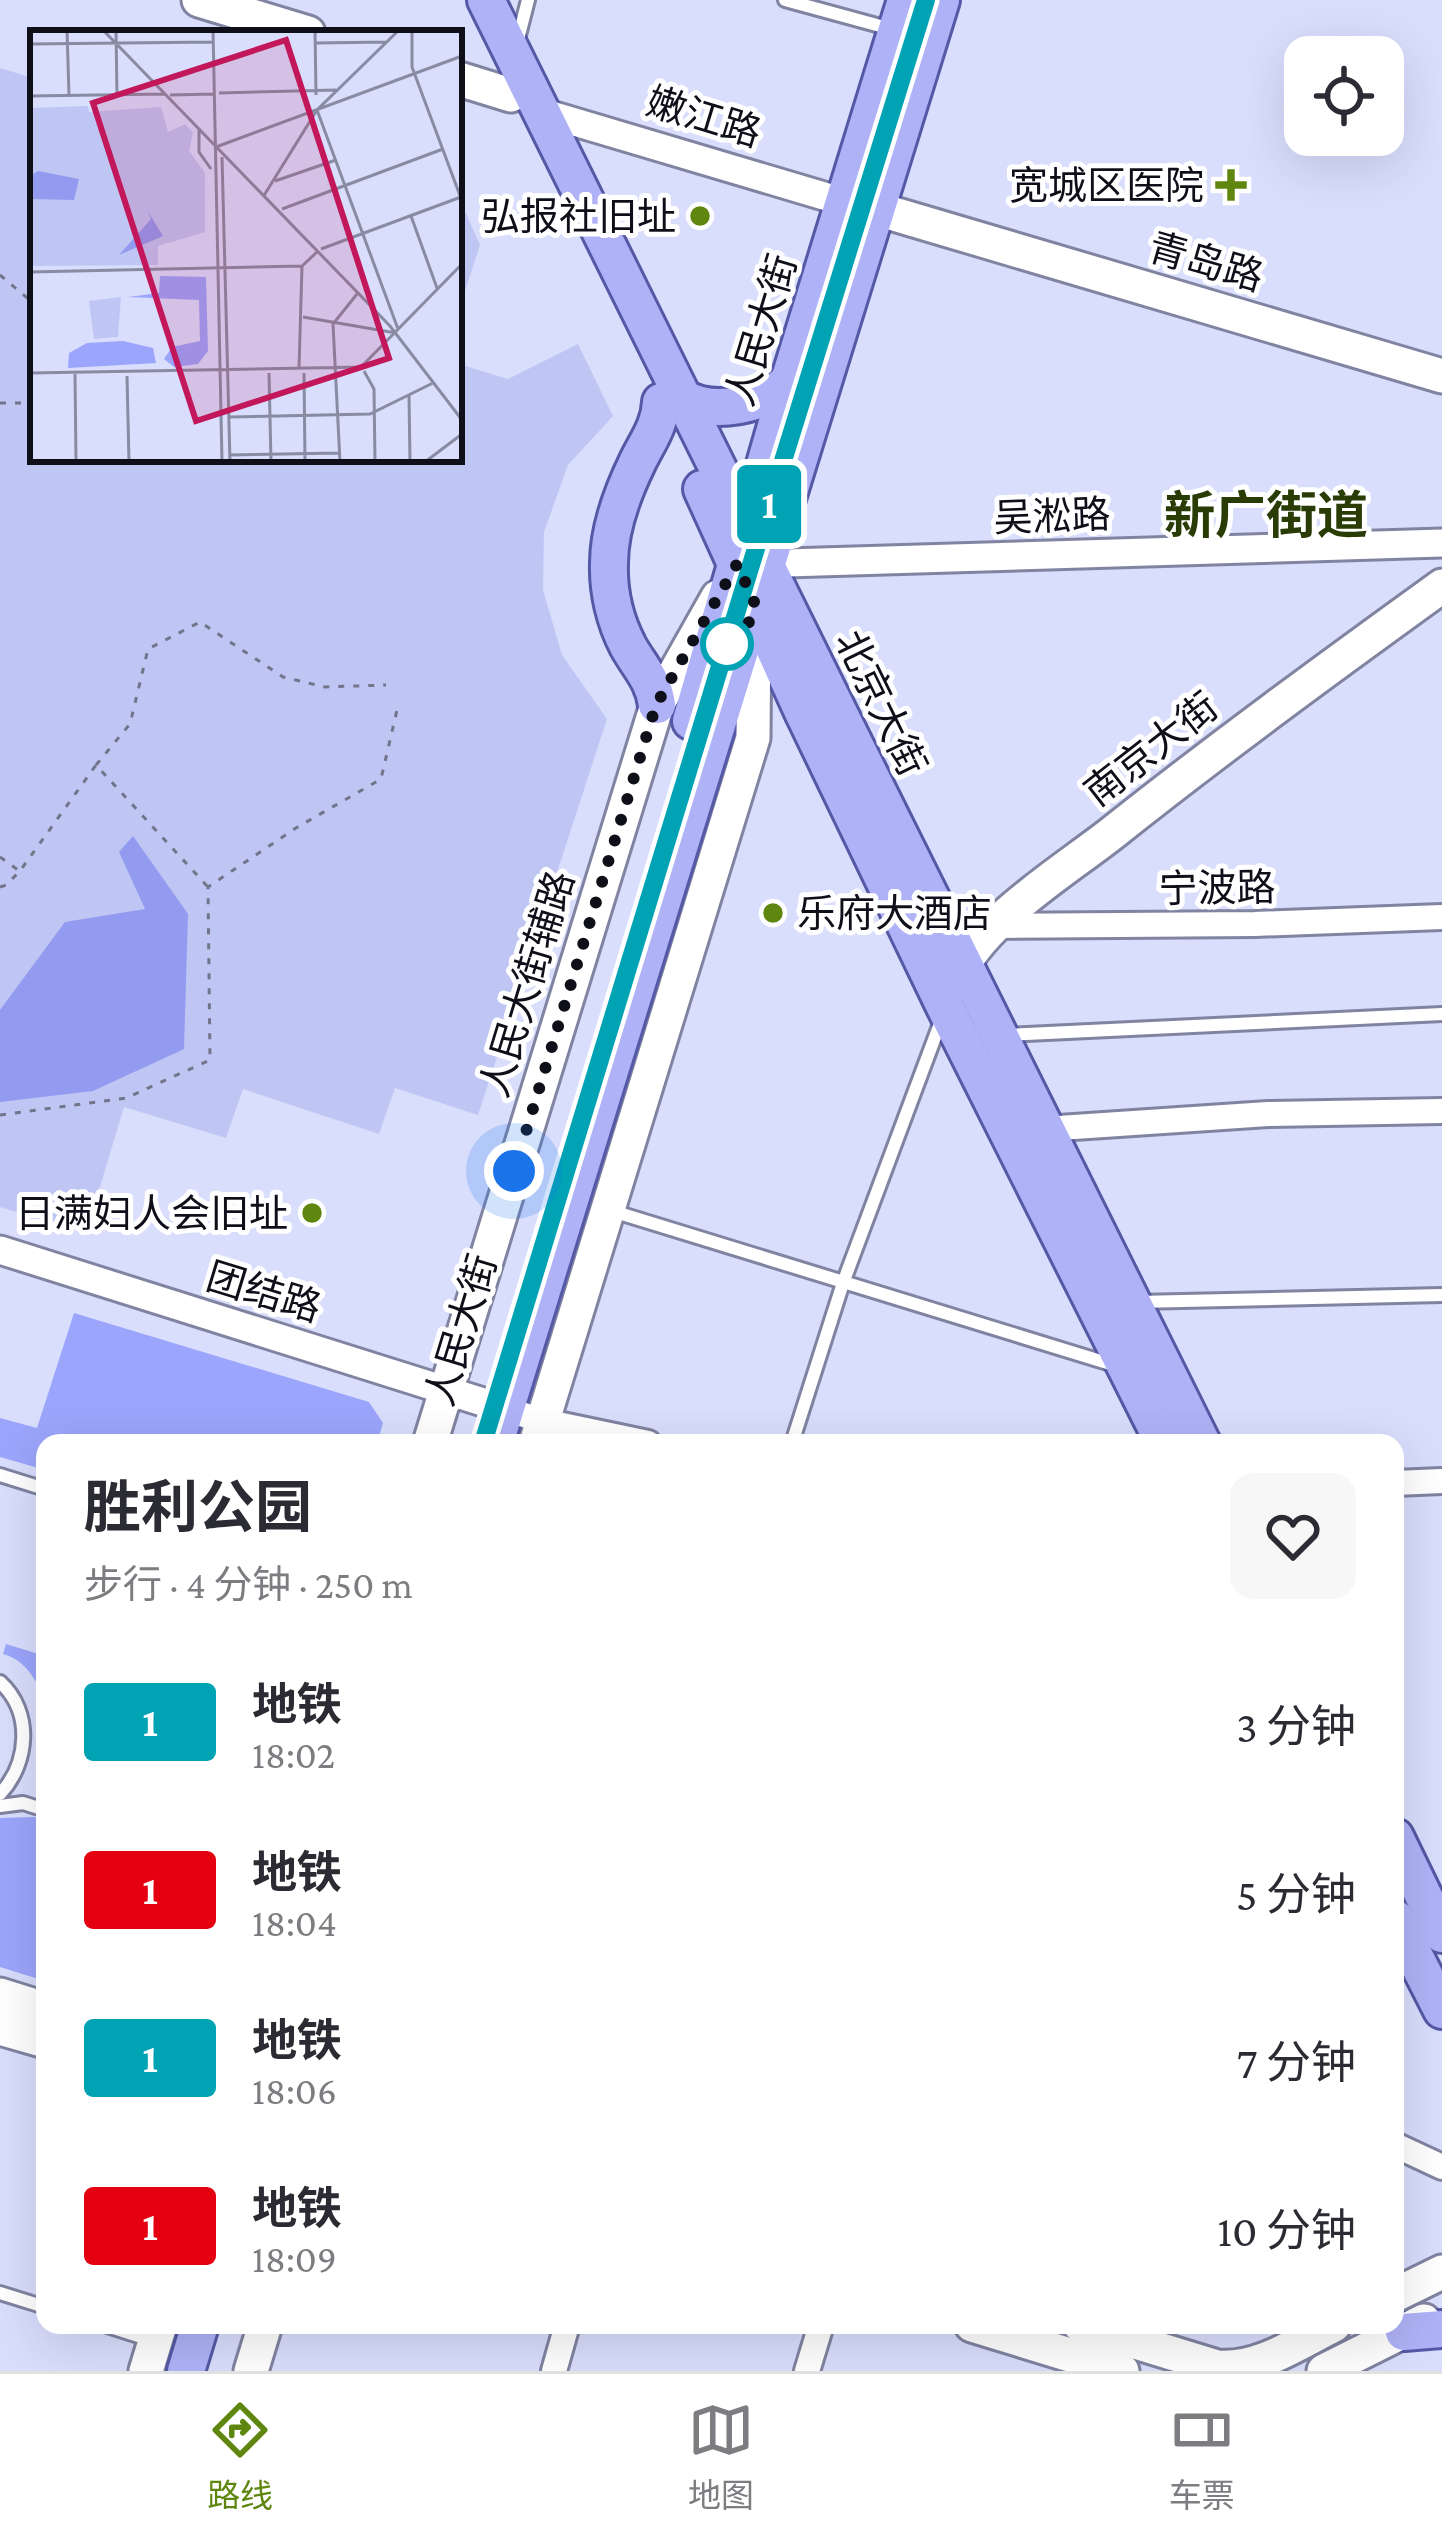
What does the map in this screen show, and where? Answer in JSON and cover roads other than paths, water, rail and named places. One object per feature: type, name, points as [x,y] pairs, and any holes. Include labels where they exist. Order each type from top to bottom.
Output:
[{"type":"main road","points":[[200,0],[298,30]]},
{"type":"main road","name":"北京大街","points":[[465,0],[526,104],[752,564],[962,964],[1197,1434]]},
{"type":"main road","name":"北京大街","points":[[486,0],[514,56],[526,104]]},
{"type":"main road","name":"人民大街","points":[[747,526],[788,381],[941,0]]},
{"type":"main road","name":"人民大街","points":[[494,1418],[677,769],[752,564],[860,205],[901,15]]},
{"type":"main road","name":"嫩江路","points":[[462,80],[526,104]]},
{"type":"main road","name":"青岛路","points":[[860,205],[1442,376]]},
{"type":"main road","points":[[656,705],[652,682],[620,629],[610,585],[616,518],[632,475],[672,400],[707,406],[750,403],[778,392],[788,381]]},
{"type":"main road","name":"北京大街","points":[[672,400],[747,526],[752,564]]},
{"type":"main road","name":"人民大街","points":[[494,1418],[755,604],[752,564]]},
{"type":"main road","name":"人民大街辅路","points":[[433,1434],[656,705],[752,564]]},
{"type":"main road","name":"南京大街","points":[[946,1009],[962,964],[994,926],[1227,742],[1442,586]]},
{"type":"main road","points":[[540,1432],[753,738],[755,604]]},
{"type":"main road","name":"北京大街","points":[[755,604],[946,1009],[1160,1434]]},
{"type":"main road","points":[[1404,1856],[1442,1934]]},
{"type":"main road","points":[[1404,1935],[1442,2009]]},
{"type":"main road","points":[[0,1995],[36,2006]]},
{"type":"main road","points":[[0,2028],[36,2038]]},
{"type":"main road","points":[[1404,2291],[1442,2272]]},
{"type":"main road","points":[[1404,2332],[1442,2313]]},
{"type":"main road","points":[[1404,2332],[1442,2330]]},
{"type":"main road","points":[[186,2371],[197,2334]]},
{"type":"main road","points":[[211,2371],[222,2334]]},
{"type":"main road","points":[[251,2371],[262,2334]]},
{"type":"main road","points":[[1020,2334],[1233,2368],[1315,2334]]},
{"type":"main road","points":[[1324,2371],[1400,2334]]},
{"type":"main road","points":[[1074,2344],[1122,2371]]},
{"type":"street","name":"嫩江路","points":[[526,104],[860,205]]},
{"type":"street","name":"吴淞路","points":[[752,564],[1442,543]]},
{"type":"street","name":"宁波路","points":[[994,926],[1442,917]]},
{"type":"street","points":[[1045,1130],[1268,1114],[1442,1111]]},
{"type":"street","name":"团结路","points":[[0,1250],[446,1390],[494,1418]]},
{"type":"street","points":[[494,1418],[540,1432]]},
{"type":"street","points":[[1404,1483],[1442,1481]]},
{"type":"street","points":[[1404,2149],[1442,2168]]},
{"type":"street","points":[[554,2371],[565,2334]]},
{"type":"street","points":[[807,2371],[818,2334]]},
{"type":"lane","points":[[514,56],[528,0]]},
{"type":"lane","points":[[785,0],[901,15]]},
{"type":"lane","points":[[795,1434],[843,1282],[946,1009]]},
{"type":"lane","points":[[998,1036],[1442,1014]]},
{"type":"lane","points":[[608,1209],[1127,1369]]},
{"type":"lane","points":[[1131,1302],[1442,1294]]},
{"type":"lane","points":[[0,1475],[36,1487]]},
{"type":"lane","points":[[0,1682],[18,1706],[25,1734],[20,1762],[0,1794]]},
{"type":"lane","points":[[0,1806],[23,1803],[36,1807]]},
{"type":"lane","points":[[0,2293],[36,2304]]},
{"type":"lane","points":[[125,2334],[154,2346]]},
{"type":"metro line","name":"1","points":[[486,1434],[926,0]]},
{"type":"place","name":"宽城区医院","points":[[1231,185]]},
{"type":"place","name":"弘报社旧址","points":[[700,216]]},
{"type":"place","name":"乐府大酒店","points":[[773,913]]},
{"type":"place","name":"日满妇人会旧址","points":[[312,1213]]},
{"type":"district","name":"新广街道","points":[[1266,515]]}]
